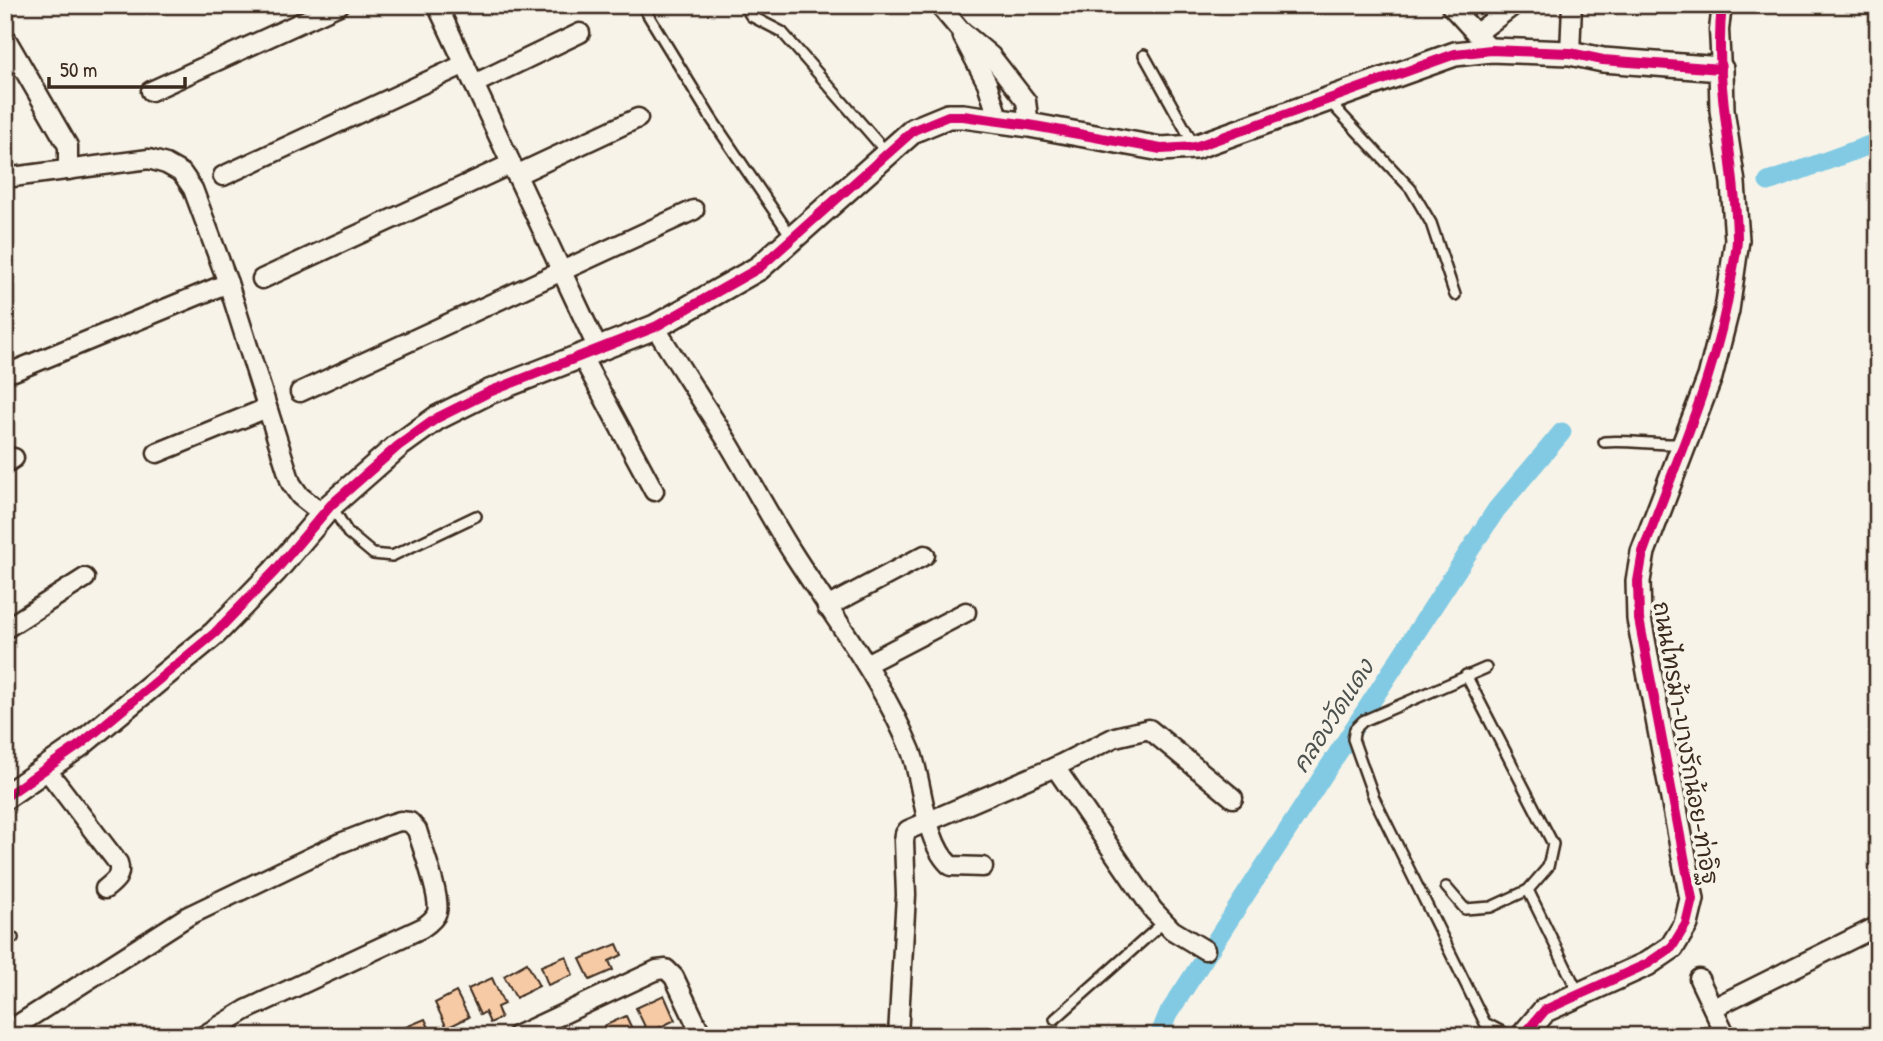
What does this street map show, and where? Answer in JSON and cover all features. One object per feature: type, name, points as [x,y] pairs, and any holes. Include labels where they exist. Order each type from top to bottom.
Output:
[{"type":"street","points":[[151,91],[339,5]]},
{"type":"street","points":[[437,5],[561,271],[590,354],[654,491]]},
{"type":"street","points":[[939,5],[960,30],[991,56],[1026,101],[1029,125]]},
{"type":"street","points":[[1450,5],[1484,42],[1603,60],[1721,69]]},
{"type":"street","points":[[5,797],[134,702],[215,633],[328,510],[397,446],[437,418],[489,392],[654,327],[760,268],[914,130],[948,116],[1029,125],[1161,149],[1195,147],[1484,42],[1514,5]]},
{"type":"street","points":[[1570,53],[1572,5]]},
{"type":"street","name":"ถนนไทรม้า-บางรักน้อย-ท่าอิฐ","points":[[1523,1036],[1545,1010],[1647,964],[1672,947],[1686,924],[1692,899],[1641,633],[1638,581],[1643,552],[1710,377],[1727,310],[1737,240],[1733,183],[1723,110],[1719,30],[1722,5]]},
{"type":"street","points":[[960,30],[987,83],[999,121]]},
{"type":"street","points":[[474,84],[580,33]]},
{"type":"street","points":[[5,37],[68,146],[68,170]]},
{"type":"street","points":[[223,177],[465,64]]},
{"type":"street","points":[[262,279],[638,118]]},
{"type":"street","points":[[5,178],[149,159],[182,173],[194,190],[228,283],[294,490],[328,510]]},
{"type":"street","points":[[300,392],[694,210]]},
{"type":"street","points":[[14,371],[228,283]]},
{"type":"street","points":[[654,327],[827,607],[866,664],[894,715],[912,754],[928,821],[941,854],[951,866],[983,867]]},
{"type":"street","points":[[156,453],[267,408]]},
{"type":"street","points":[[827,607],[925,555]]},
{"type":"street","points":[[5,629],[85,578]]},
{"type":"street","points":[[866,664],[966,612]]},
{"type":"street","points":[[898,1036],[906,895],[905,834],[908,830],[1115,737],[1149,729],[1233,798]]},
{"type":"street","points":[[1055,766],[1153,910],[1172,930],[1205,950]]},
{"type":"street","points":[[46,769],[118,863],[118,877],[106,890]]},
{"type":"street","points":[[5,1033],[27,1029],[188,916],[338,844],[400,821],[410,822],[417,830],[437,898],[438,912],[433,919],[422,928],[246,1010],[203,1036]]},
{"type":"street","points":[[1713,1008],[1878,926]]},
{"type":"street","points":[[516,1036],[657,970],[666,969],[674,977],[702,1036]]},
{"type":"street","points":[[1699,979],[1726,1036]]},
{"type":"lane","points":[[642,5],[711,118],[794,240]]},
{"type":"lane","points":[[744,5],[751,16],[782,32],[887,153]]},
{"type":"lane","points":[[1143,55],[1195,147]]},
{"type":"lane","points":[[1326,99],[1411,189],[1431,223],[1455,295]]},
{"type":"lane","points":[[1604,442],[1628,440],[1650,445],[1684,444]]},
{"type":"lane","points":[[328,510],[348,533],[373,554],[392,556],[476,516]]},
{"type":"lane","points":[[1486,668],[1363,721],[1356,729],[1353,739],[1374,798],[1485,1023],[1510,1036]]},
{"type":"lane","points":[[1446,887],[1465,909],[1491,908],[1528,890],[1548,867],[1553,844],[1466,675]]},
{"type":"lane","points":[[1528,890],[1579,994]]},
{"type":"lane","points":[[1055,1019],[1164,922]]},
{"type":"building","points":[[617,944],[622,955],[609,961],[613,970],[590,980],[580,959]]},
{"type":"building","points":[[566,956],[573,975],[548,985],[541,966]]},
{"type":"building","points":[[527,963],[539,986],[516,998],[504,976]]},
{"type":"building","points":[[492,978],[504,1004],[497,1007],[501,1018],[490,1023],[485,1012],[480,1015],[468,989]]},
{"type":"building","points":[[456,992],[469,1017],[447,1028],[435,1003]]},
{"type":"building","points":[[664,995],[675,1020],[648,1033],[636,1008]]},
{"type":"building","points":[[626,1016],[635,1035],[608,1036],[604,1026]]},
{"type":"building","points":[[425,1019],[433,1036],[404,1036],[401,1029]]},
{"type":"waterway","name":"คลองวัดแดง","points":[[1768,182],[1878,142]]},
{"type":"waterway","name":"คลองวัดแดง","points":[[1159,1036],[1168,1014],[1496,510],[1562,432]]},
{"type":"cycle path","points":[[1523,1036],[1545,1010],[1647,964],[1672,947],[1686,924],[1692,899],[1639,619],[1638,581],[1643,552],[1694,418],[1716,350],[1736,254],[1736,209],[1720,64],[1722,5]]},
{"type":"cycle path","points":[[5,797],[81,744],[215,633],[275,571],[331,505],[398,446],[437,418],[489,392],[655,327],[759,268],[914,130],[948,116],[963,116],[1161,149],[1195,147],[1455,54],[1491,50],[1570,53],[1603,60],[1721,69]]}]
